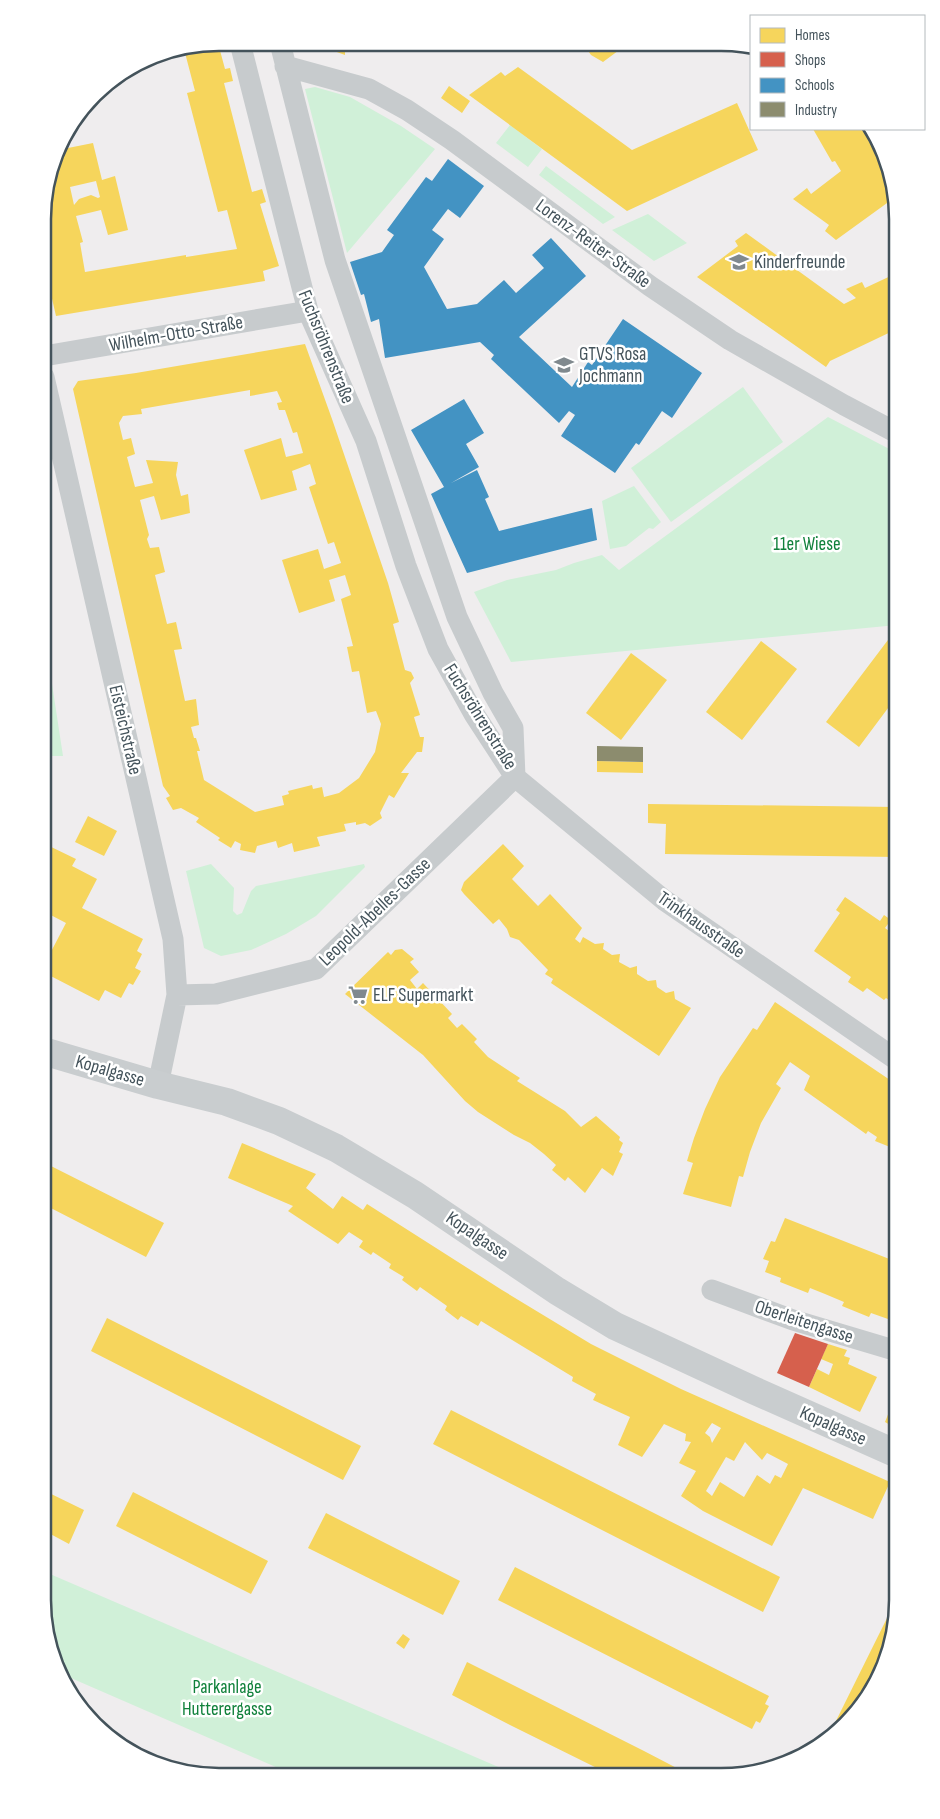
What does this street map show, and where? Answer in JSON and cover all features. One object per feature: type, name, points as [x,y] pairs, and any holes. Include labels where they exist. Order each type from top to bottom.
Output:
[{"type":"street","name":"Fuchsröhrenstraße","points":[[242,52],[308,311],[366,441],[406,566],[438,649],[474,714],[515,777]]},
{"type":"street","name":"Fuchsröhrenstraße","points":[[282,52],[335,260],[457,617],[493,693],[513,728],[515,777]]},
{"type":"street","name":"Lorenz-Reiter-Straße","points":[[286,66],[369,88],[407,110],[452,140],[650,286],[730,340],[889,428]]},
{"type":"street","name":"Wilhelm-Otto-Straße","points":[[51,355],[308,311]]},
{"type":"street","name":"Eisteichstraße","points":[[51,407],[173,939],[177,995],[158,1085]]},
{"type":"street","name":"Leopold-Abelles-Gasse","points":[[177,995],[216,994],[316,969],[515,777]]},
{"type":"street","name":"Trinkhausstraße","points":[[515,777],[664,900],[888,1054]]},
{"type":"street","name":"Kopalgasse","points":[[51,1053],[158,1085],[227,1102],[279,1121],[336,1148],[415,1195],[557,1291],[615,1326],[888,1450]]},
{"type":"street","name":"Oberleitengasse","points":[[712,1290],[793,1320],[888,1348]]},
{"type":"green space","points":[[315,87],[350,97],[401,126],[435,149],[347,253],[305,89]]},
{"type":"green space","points":[[510,125],[542,149],[528,167],[496,143]]},
{"type":"green space","points":[[546,166],[615,217],[603,224],[539,175]]},
{"type":"green space","points":[[648,214],[687,243],[654,261],[612,230]]},
{"type":"green space","points":[[743,387],[783,442],[671,522],[631,468]]},
{"type":"green space","name":"11er Wiese","points":[[828,417],[889,449],[889,626],[511,662],[474,592],[507,580],[556,570],[602,555],[619,570]]},
{"type":"green space","points":[[634,486],[661,522],[653,529],[649,528],[626,546],[610,549],[602,501]]},
{"type":"green space","points":[[51,677],[63,756],[51,756]]},
{"type":"green space","points":[[211,864],[234,888],[233,911],[237,915],[242,913],[251,891],[256,886],[364,864],[365,867],[316,916],[286,934],[251,950],[221,956],[204,948],[186,871]]},
{"type":"green space","name":"Parkanlage Hutterergasse","points":[[51,1574],[500,1768],[278,1768],[71,1678],[60,1654],[54,1633]]},
{"type":"building: Homes","points":[[588,51],[618,51],[603,62]]},
{"type":"building: Homes","points":[[220,52],[225,69],[230,68],[233,81],[224,83],[252,192],[262,189],[266,202],[260,204],[279,266],[263,271],[265,281],[56,316],[51,294],[51,219],[57,175],[67,148],[93,143],[102,180],[115,176],[128,230],[108,235],[101,210],[76,216],[83,242],[80,243],[85,272],[186,255],[186,257],[237,249],[227,210],[218,212],[187,93],[195,91],[185,54]],"holes":[[[96,181],[100,197],[91,195],[79,199],[74,205],[70,187]]]},
{"type":"building: Homes","points":[[518,67],[632,150],[737,103],[758,150],[627,211],[469,95],[501,72],[505,76]]},
{"type":"building: Homes","points":[[449,86],[470,101],[462,113],[441,98]]},
{"type":"building: Homes","points":[[814,130],[863,130],[880,165],[886,186],[888,203],[836,240],[825,231],[829,225],[793,199],[807,188],[811,194],[841,171],[835,161],[832,162]]},
{"type":"building: Homes","points":[[746,233],[844,304],[856,298],[846,289],[862,282],[865,288],[889,277],[889,333],[830,361],[826,367],[697,277],[738,246],[735,241]]},
{"type":"building: Homes","points":[[305,344],[388,583],[399,622],[393,624],[405,670],[411,672],[414,678],[410,683],[420,715],[414,717],[420,737],[424,737],[422,752],[417,752],[401,773],[409,773],[394,798],[389,795],[380,813],[382,818],[370,826],[365,823],[356,825],[356,822],[344,824],[346,831],[317,837],[320,846],[294,852],[292,843],[278,848],[276,841],[257,846],[255,853],[240,850],[241,844],[235,841],[231,848],[218,840],[220,838],[196,822],[199,818],[181,808],[173,810],[166,798],[170,796],[163,786],[73,389],[78,381]],"holes":[[[250,390],[250,396],[277,391],[282,402],[277,403],[279,410],[285,410],[293,433],[297,432],[303,453],[286,457],[281,438],[244,450],[261,500],[297,490],[292,471],[310,464],[316,484],[309,487],[328,544],[334,542],[341,563],[324,569],[318,549],[282,560],[299,613],[335,601],[329,580],[345,575],[351,595],[341,599],[353,646],[347,647],[352,672],[359,671],[367,713],[376,711],[381,724],[375,752],[359,778],[339,793],[324,797],[322,787],[313,789],[312,785],[288,791],[289,794],[282,796],[284,805],[255,812],[204,780],[197,751],[200,751],[191,727],[199,725],[196,699],[185,701],[174,650],[182,649],[176,622],[167,624],[155,575],[165,572],[159,547],[150,548],[147,539],[149,535],[140,500],[154,496],[161,520],[190,513],[188,494],[181,496],[176,475],[178,462],[146,460],[153,483],[135,487],[127,457],[135,454],[131,438],[123,440],[119,423],[123,416],[142,414],[141,409]]]},
{"type":"building: Homes","points":[[889,639],[889,707],[859,747],[826,722]]},
{"type":"building: Homes","points":[[761,641],[797,669],[742,740],[706,712]]},
{"type":"building: Homes","points":[[631,653],[667,680],[621,740],[586,713]]},
{"type":"building: Homes","points":[[597,761],[643,762],[643,773],[597,772]]},
{"type":"building: Homes","points":[[648,804],[889,807],[889,857],[665,854],[666,824],[648,823]]},
{"type":"building: Homes","points":[[88,816],[117,831],[104,856],[75,842]]},
{"type":"building: Homes","points":[[503,844],[524,866],[512,879],[538,906],[550,894],[582,928],[575,939],[580,943],[583,937],[595,944],[604,943],[603,949],[612,955],[620,954],[619,962],[630,968],[637,966],[637,974],[648,981],[656,980],[657,987],[666,993],[674,991],[675,999],[691,1008],[659,1056],[551,983],[553,979],[545,974],[548,970],[519,940],[510,937],[507,929],[499,919],[493,924],[461,890],[464,882]]},
{"type":"building: Homes","points":[[51,847],[76,859],[72,866],[97,879],[82,908],[143,939],[137,951],[142,954],[135,968],[141,971],[133,985],[129,983],[121,998],[105,990],[99,1001],[51,976],[51,952],[66,923],[51,915]]},
{"type":"building: Homes","points":[[845,897],[880,921],[884,915],[888,918],[888,923],[885,928],[888,931],[888,1000],[886,998],[884,1000],[867,988],[863,992],[848,982],[851,977],[814,951],[840,913],[836,910]]},
{"type":"building: Homes","points":[[402,949],[414,959],[410,962],[419,972],[410,980],[417,989],[423,983],[452,1014],[448,1018],[457,1028],[462,1024],[477,1039],[474,1042],[488,1057],[520,1078],[517,1081],[565,1111],[581,1127],[596,1116],[620,1137],[619,1140],[623,1143],[619,1152],[623,1154],[613,1176],[602,1168],[585,1193],[568,1177],[565,1181],[552,1170],[556,1165],[544,1154],[530,1143],[478,1112],[465,1101],[423,1055],[345,994],[388,952],[391,955],[395,950]]},
{"type":"building: Homes","points":[[775,1002],[888,1079],[888,1146],[875,1141],[877,1137],[868,1131],[866,1134],[804,1090],[810,1076],[790,1062],[776,1084],[781,1088],[761,1123],[743,1177],[739,1176],[731,1207],[683,1194],[693,1163],[687,1161],[705,1109],[720,1077],[753,1028],[757,1030]]},
{"type":"building: Homes","points":[[242,1143],[316,1174],[306,1188],[333,1209],[342,1196],[363,1210],[367,1204],[591,1344],[681,1389],[888,1481],[888,1486],[873,1519],[803,1488],[772,1546],[703,1511],[681,1496],[696,1471],[679,1463],[691,1442],[685,1441],[686,1434],[664,1424],[642,1457],[618,1445],[630,1417],[593,1400],[596,1394],[572,1381],[573,1377],[481,1321],[478,1326],[461,1316],[458,1320],[445,1310],[447,1306],[420,1287],[417,1291],[402,1280],[404,1277],[389,1268],[391,1264],[373,1252],[371,1255],[359,1247],[363,1241],[349,1232],[338,1244],[288,1211],[293,1206],[228,1178]],"holes":[[[712,1423],[721,1428],[712,1443],[710,1437],[705,1433]],[[745,1442],[762,1460],[767,1453],[788,1464],[781,1478],[775,1475],[770,1484],[757,1475],[744,1497],[720,1482],[712,1496],[706,1491],[726,1457],[734,1461]]]},
{"type":"building: Homes","points":[[51,1166],[164,1223],[146,1257],[51,1208]]},
{"type":"building: Homes","points":[[785,1218],[888,1259],[888,1319],[871,1313],[869,1317],[842,1306],[844,1302],[810,1288],[808,1293],[780,1282],[781,1278],[765,1272],[769,1261],[763,1259],[771,1241],[775,1242]]},
{"type":"building: Homes","points":[[107,1318],[361,1446],[343,1480],[91,1351]]},
{"type":"building: Homes","points":[[828,1344],[847,1350],[844,1356],[850,1358],[848,1364],[877,1377],[860,1412],[809,1387],[817,1369],[829,1375],[833,1364],[821,1359]]},
{"type":"building: Homes","points":[[451,1410],[780,1577],[763,1612],[433,1444]]},
{"type":"building: Homes","points":[[133,1492],[268,1561],[251,1594],[116,1526]]},
{"type":"building: Homes","points":[[51,1494],[84,1510],[69,1544],[51,1534]]},
{"type":"building: Homes","points":[[326,1513],[460,1581],[443,1615],[308,1548]]},
{"type":"building: Homes","points":[[515,1567],[769,1696],[765,1704],[769,1706],[760,1723],[756,1721],[752,1729],[498,1600]]},
{"type":"building: Homes","points":[[887,1617],[886,1633],[876,1664],[854,1702],[835,1723]]},
{"type":"building: Homes","points":[[403,1634],[410,1639],[404,1649],[396,1643]]},
{"type":"building: Homes","points":[[467,1662],[677,1768],[597,1768],[452,1695]]},
{"type":"building: Shops","points":[[795,1333],[828,1344],[809,1387],[777,1373]]},
{"type":"building: Schools","points":[[448,159],[484,186],[460,218],[448,209],[432,230],[444,239],[424,267],[447,309],[477,304],[504,280],[516,293],[544,268],[532,255],[551,238],[586,276],[519,337],[572,387],[588,362],[592,365],[623,319],[702,373],[672,418],[662,411],[639,445],[636,443],[615,473],[561,436],[575,415],[569,411],[559,423],[491,359],[494,355],[480,342],[385,358],[379,319],[371,322],[364,294],[361,295],[350,262],[382,252],[394,235],[387,230],[426,177],[432,181]]},
{"type":"building: Schools","points":[[464,399],[484,433],[466,444],[479,467],[451,483],[477,470],[489,497],[485,499],[499,531],[592,508],[597,540],[467,573],[431,494],[444,487],[411,430]]},
{"type":"building: Industry","points":[[597,746],[643,747],[643,762],[597,761]]},
{"type":"place","name":"Kinderfreunde","points":[[739,262]]},
{"type":"place","name":"GTVS Rosa Jochmann","points":[[564,365]]},
{"type":"place","name":"ELF Supermarkt","points":[[358,995]]}]
